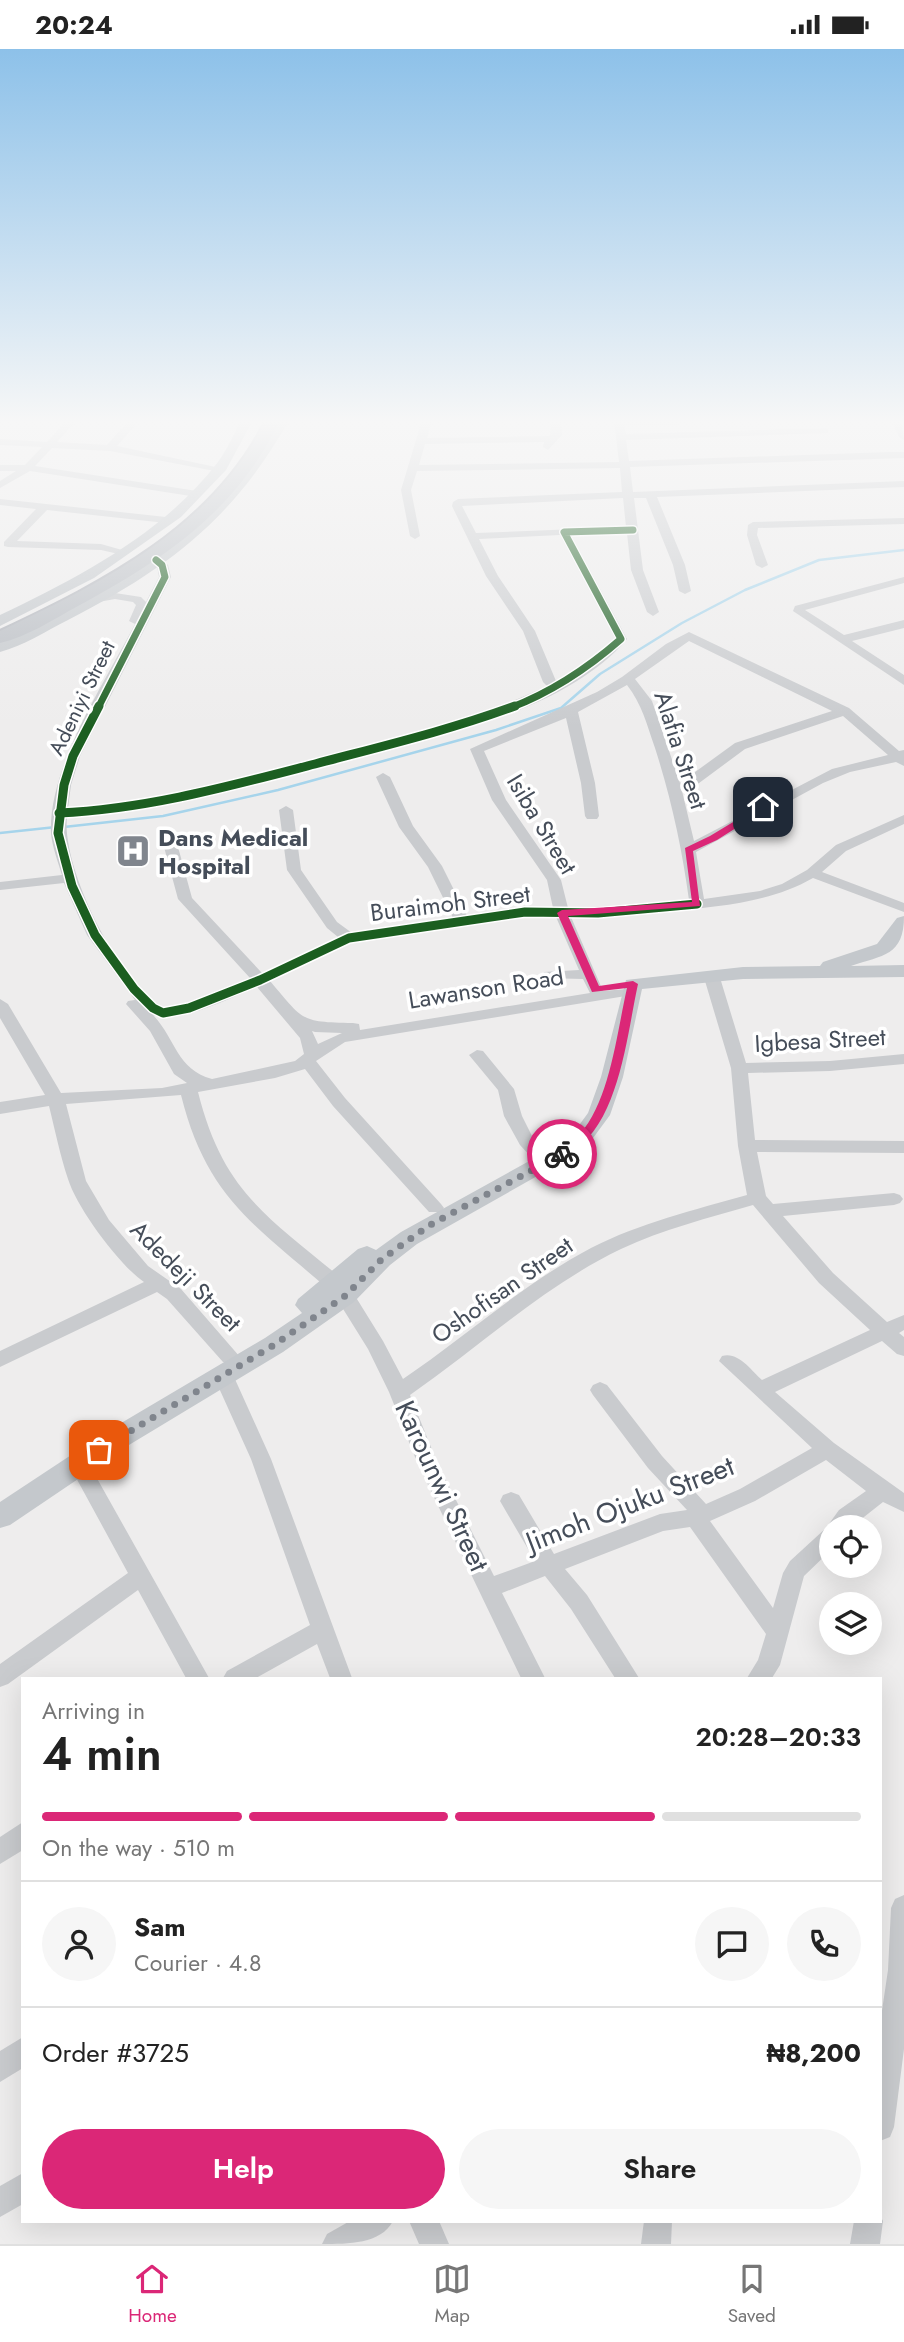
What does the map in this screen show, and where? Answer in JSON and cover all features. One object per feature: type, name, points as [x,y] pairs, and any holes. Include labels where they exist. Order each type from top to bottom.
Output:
[{"type":"highway","points":[[0,629],[81,587],[176,522]]},
{"type":"highway","points":[[0,638],[98,588],[193,522]]},
{"type":"main road","points":[[0,621],[82,578],[163,522]]},
{"type":"main road","points":[[0,647],[93,600],[156,560],[204,522]]},
{"type":"main road","points":[[818,971],[884,949],[904,922]]},
{"type":"main road","points":[[884,949],[900,973]]},
{"type":"main road","name":"Lawanson Road","points":[[619,989],[743,973],[900,973]]},
{"type":"main road","name":"Lawanson Road","points":[[619,989],[713,981],[900,973]]},
{"type":"main road","points":[[0,1517],[227,1367],[410,1238],[577,1144],[596,1122],[619,989]]},
{"type":"main road","points":[[340,1289],[385,1241],[435,1208],[562,1141],[579,1125],[606,1076]]},
{"type":"main road","points":[[0,1499],[72,1451],[227,1367]]},
{"type":"street","points":[[29,522],[8,544],[101,547],[123,552]]},
{"type":"street","points":[[412,522],[415,536]]},
{"type":"street","points":[[465,522],[492,576],[529,631],[549,682],[557,687]]},
{"type":"street","points":[[632,522],[637,570],[653,612]]},
{"type":"street","points":[[662,522],[679,565],[685,591]]},
{"type":"street","points":[[762,565],[752,535],[753,525],[850,522]]},
{"type":"street","points":[[471,536],[633,530]]},
{"type":"street","points":[[56,815],[147,803],[241,783],[456,726],[557,687],[588,667],[621,639],[564,532]]},
{"type":"street","name":"Adeniyi Street","points":[[56,815],[73,756],[165,577],[162,565],[156,560]]},
{"type":"street","points":[[904,580],[799,608],[799,611],[904,681]]},
{"type":"street","name":"Adeniyi Street","points":[[93,600],[128,596],[137,599],[142,605],[102,678],[65,755],[55,785],[58,847],[63,879],[89,938],[102,959],[134,1005],[158,1030],[166,1048],[187,1078],[212,1083]]},
{"type":"street","points":[[844,639],[904,624]]},
{"type":"street","points":[[593,816],[588,783],[570,712],[628,678],[676,642],[689,636],[844,712],[902,757]]},
{"type":"street","name":"Alafia Street","points":[[628,678],[646,701],[675,789],[689,850],[697,904]]},
{"type":"street","name":"Isiba Street","points":[[570,712],[477,749],[499,800],[554,880],[562,913],[588,974],[619,989]]},
{"type":"street","points":[[675,789],[686,786],[740,746],[844,712]]},
{"type":"street","points":[[689,850],[714,838],[763,807],[839,771],[902,757]]},
{"type":"street","points":[[383,777],[406,827],[435,866],[462,921]]},
{"type":"street","points":[[286,810],[294,870],[332,925],[349,938]]},
{"type":"street","points":[[697,904],[762,895],[787,887],[812,873],[841,848],[904,819]]},
{"type":"street","name":"Adeniyi Street","points":[[58,847],[72,886],[95,935],[134,989],[158,1011],[169,1013],[189,1007]]},
{"type":"street","points":[[171,847],[185,899],[308,1037],[310,1059],[339,1102],[435,1208]]},
{"type":"street","points":[[812,873],[904,908]]},
{"type":"street","points":[[0,886],[63,879]]},
{"type":"street","name":"Buraimoh Street","points":[[189,1007],[260,980],[349,938],[526,912],[562,913],[697,904]]},
{"type":"street","points":[[550,975],[588,974]]},
{"type":"street","points":[[713,981],[739,1068],[747,1146],[764,1205],[827,1278],[896,1327],[904,1349]]},
{"type":"street","points":[[291,1019],[327,1029],[367,1027],[619,989]]},
{"type":"street","name":"Lawanson Road","points":[[0,1108],[56,1099],[162,1093],[275,1073],[310,1059],[328,1044],[341,1038],[619,989]]},
{"type":"street","name":"Adedeji Street","points":[[0,1003],[56,1099],[77,1181],[85,1197],[120,1247],[141,1271],[174,1294],[227,1367],[341,1677]]},
{"type":"street","points":[[162,1093],[168,1087],[172,1072],[166,1048],[174,1017],[189,1007]]},
{"type":"street","points":[[477,1055],[506,1089],[513,1116],[526,1141],[538,1154]]},
{"type":"street","name":"Igbesa Street","points":[[739,1068],[830,1066],[904,1059]]},
{"type":"street","points":[[188,1088],[204,1137],[232,1191],[260,1221],[340,1289]]},
{"type":"street","points":[[747,1146],[904,1147]]},
{"type":"street","name":"Oshofisan Street","points":[[399,1392],[544,1286],[597,1253],[632,1238],[764,1205],[894,1199]]},
{"type":"street","points":[[0,1360],[157,1284]]},
{"type":"street","name":"Karounwi Street","points":[[340,1289],[376,1346],[399,1392],[427,1462],[533,1677]]},
{"type":"street","points":[[760,1390],[896,1327]]},
{"type":"street","points":[[729,1361],[827,1449],[882,1491],[904,1503]]},
{"type":"street","points":[[600,1390],[655,1462],[696,1505],[699,1511],[695,1517],[776,1630]]},
{"type":"street","name":"Jimoh Ojuku Street","points":[[489,1588],[660,1523],[679,1517],[695,1517],[737,1499],[827,1449]]},
{"type":"street","points":[[78,1463],[197,1677]]},
{"type":"street","points":[[849,1515],[882,1491]]},
{"type":"street","points":[[511,1501],[550,1566],[579,1602],[627,1677]]},
{"type":"street","points":[[759,1677],[768,1665],[794,1573],[801,1562],[819,1549]]},
{"type":"street","points":[[0,1677],[142,1575]]},
{"type":"street","points":[[238,1677],[324,1629]]},
{"type":"street","points":[[0,1852],[21,1836]]},
{"type":"street","points":[[882,2112],[901,1970],[904,1908]]},
{"type":"street","points":[[0,2068],[21,2052]]},
{"type":"street","points":[[0,2203],[21,2188]]},
{"type":"street","points":[[337,2244],[374,2223]]},
{"type":"street","points":[[425,2223],[433,2244]]},
{"type":"street","points":[[656,2244],[658,2223]]},
{"type":"street","points":[[865,2244],[868,2223]]},
{"type":"waterway","points":[[64,827],[163,816],[278,790],[496,730],[561,708],[600,674],[682,623],[745,590],[819,560],[904,550]]},
{"type":"waterway","points":[[0,833],[56,827]]},
{"type":"cycle path","points":[[59,813],[124,808],[220,789],[435,733],[518,705],[556,687],[591,665],[621,639],[564,532],[633,530]]},
{"type":"cycle path","points":[[156,560],[162,565],[165,577],[73,756],[64,785],[58,833],[72,886],[95,935],[134,989],[153,1008],[163,1013],[189,1008],[260,980],[349,938],[525,912],[598,913],[697,904]]},
{"type":"way so far","points":[[99,1450],[274,1345],[345,1296],[382,1259],[430,1225],[562,1154]]},
{"type":"place","name":"Dans Medical Hospital","points":[[133,851]]},
{"type":"route","points":[[562,1154],[583,1139],[599,1115],[612,1077],[633,984],[596,990],[562,913],[598,913],[697,904],[689,850],[714,838],[763,807]]}]
